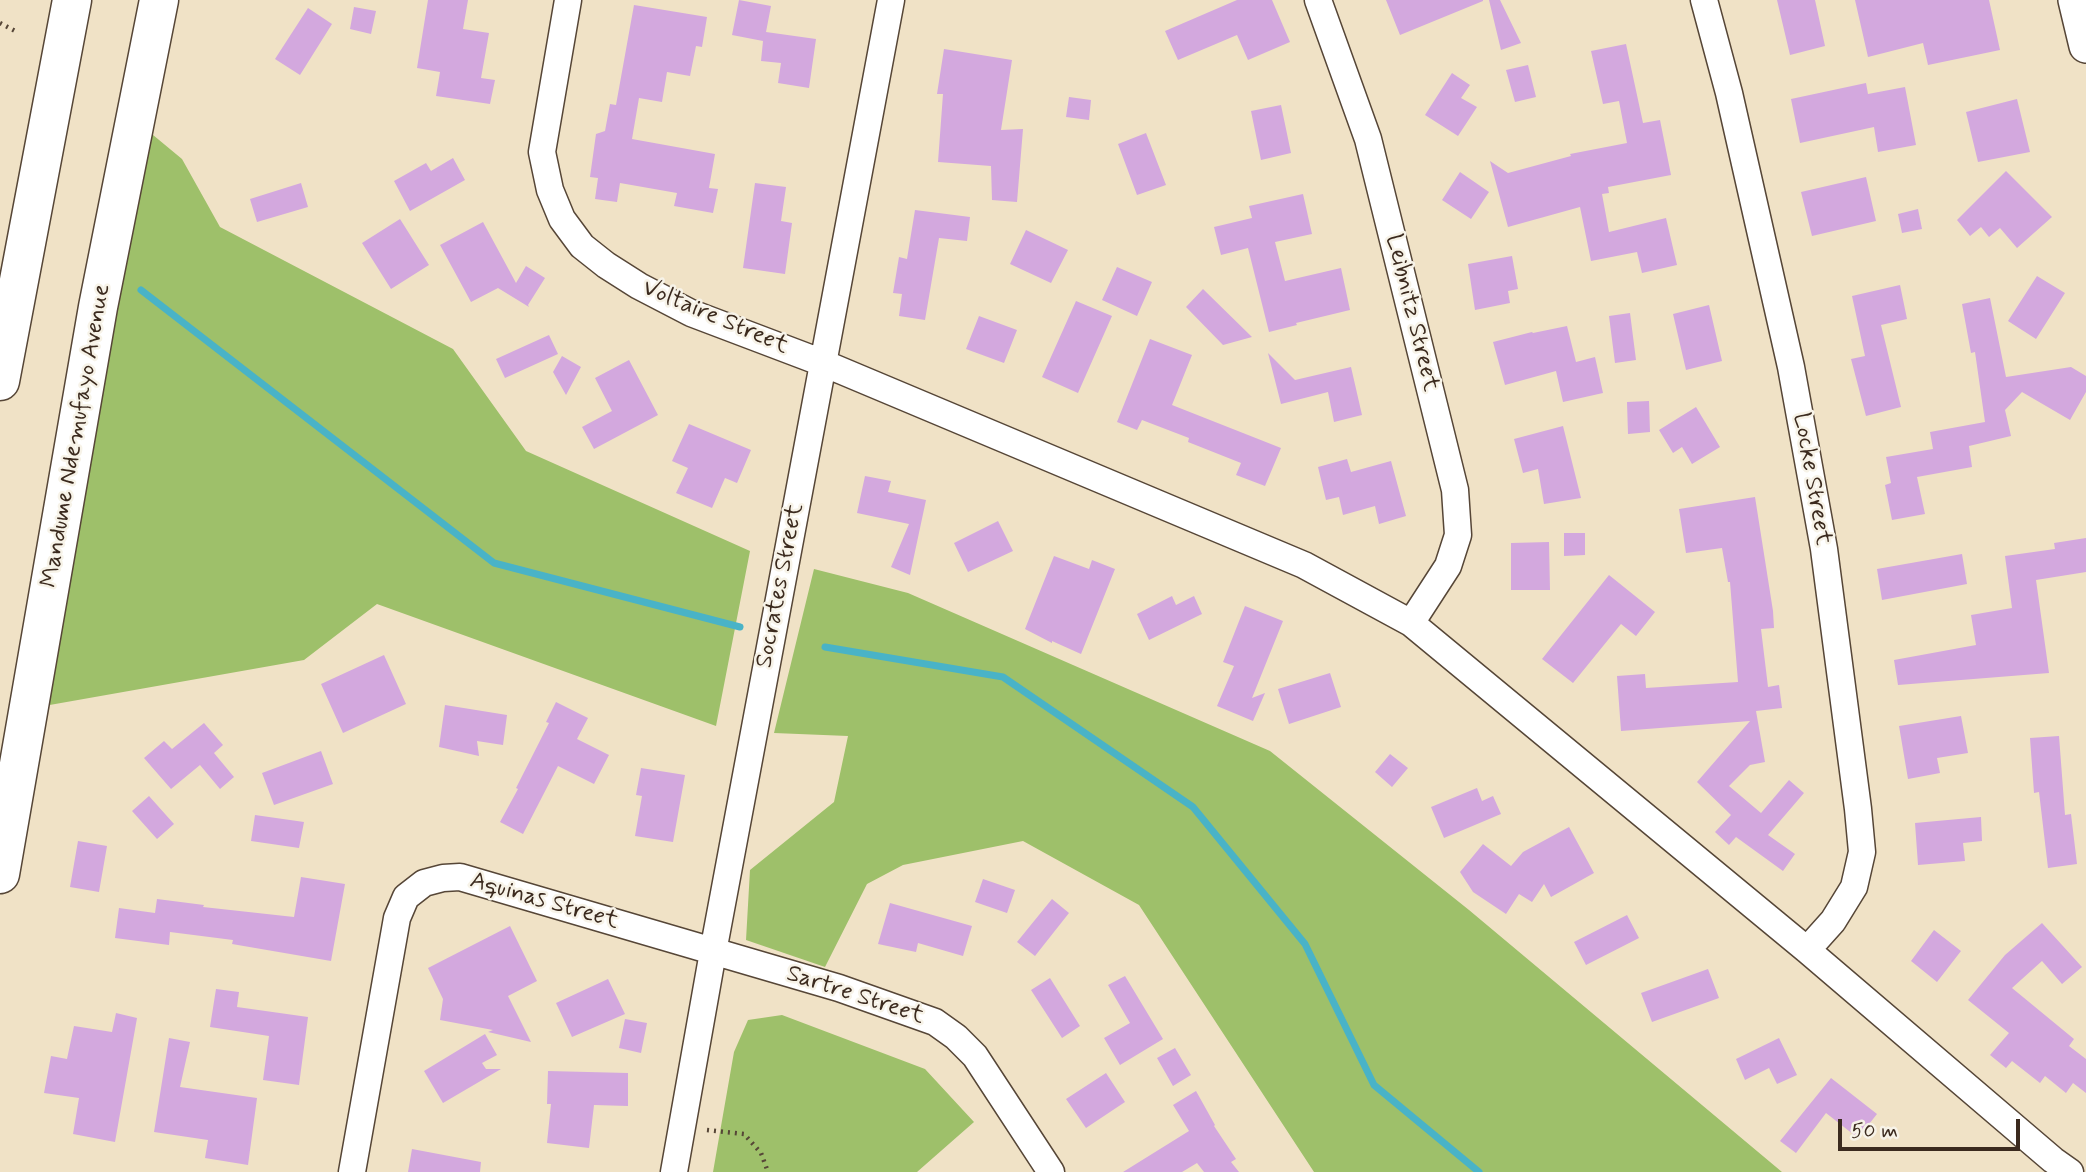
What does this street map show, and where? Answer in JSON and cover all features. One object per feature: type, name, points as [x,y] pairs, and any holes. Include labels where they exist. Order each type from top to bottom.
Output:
[{"type":"main road","points":[[0,381],[72,0]]},
{"type":"main road","name":"Mandume Ndemufayo Avenue","points":[[0,874],[98,307],[159,0]]},
{"type":"street","name":"Voltaire Street","points":[[568,0],[542,152],[550,190],[562,219],[582,246],[606,265],[691,313],[823,363],[1304,565],[1412,623],[2070,1172]]},
{"type":"street","name":"Socrates Street","points":[[674,1172],[891,0]]},
{"type":"street","name":"Leibnitz Street","points":[[1318,0],[1368,139],[1455,490],[1458,536],[1448,566],[1412,623]]},
{"type":"street","name":"Locke Street","points":[[1704,0],[1729,93],[1791,367],[1824,550],[1858,809],[1862,852],[1854,887],[1833,921],[1807,950]]},
{"type":"street","points":[[2075,0],[2086,46]]},
{"type":"street","name":"Aquinas Street","points":[[352,1172],[397,918],[406,897],[424,883],[460,877],[713,952]]},
{"type":"street","name":"Sartre Street","points":[[713,952],[839,988],[935,1022],[956,1037],[975,1056],[1051,1172]]},
{"type":"path","points":[[0,23],[17,32]]},
{"type":"path","points":[[682,1128],[744,1134],[761,1153],[768,1172]]},
{"type":"green space","points":[[147,130],[182,159],[220,227],[453,349],[526,451],[750,551],[716,726],[377,604],[304,660],[44,706]]},
{"type":"green space","points":[[814,569],[908,593],[1270,751],[1469,910],[1782,1172],[1314,1172],[1139,905],[1023,841],[903,865],[867,884],[825,967],[746,940],[750,870],[834,802],[848,736],[774,733]]},
{"type":"green space","points":[[782,1015],[925,1069],[974,1122],[917,1172],[713,1172],[734,1052],[748,1020]]},
{"type":"building","points":[[428,0],[468,0],[463,29],[489,33],[481,78],[495,80],[490,104],[436,96],[440,72],[417,68]]},
{"type":"building","points":[[739,0],[771,6],[766,32],[816,39],[809,88],[778,83],[781,63],[761,61],[763,41],[732,35]]},
{"type":"building","points":[[1237,0],[1272,0],[1290,42],[1248,60],[1237,35],[1178,60],[1165,31]]},
{"type":"building","points":[[1386,0],[1483,0],[1483,1],[1400,35]]},
{"type":"building","points":[[1489,0],[1500,0],[1521,43],[1501,50]]},
{"type":"building","points":[[1777,0],[1815,0],[1825,46],[1790,55]]},
{"type":"building","points":[[1855,0],[1989,0],[2000,50],[1928,65],[1923,43],[1868,57]]},
{"type":"building","points":[[634,5],[707,17],[702,47],[696,46],[690,76],[667,72],[662,102],[639,98],[632,139],[715,154],[709,188],[718,189],[713,213],[674,206],[677,193],[620,183],[617,202],[595,199],[598,178],[590,177],[596,134],[605,131],[610,104],[616,105]]},
{"type":"building","points":[[354,7],[376,11],[371,34],[350,29]]},
{"type":"building","points":[[308,8],[332,24],[300,75],[275,59]]},
{"type":"building","points":[[1626,44],[1643,123],[1660,120],[1671,175],[1608,187],[1609,193],[1602,194],[1609,232],[1666,218],[1677,265],[1642,273],[1637,252],[1591,261],[1580,207],[1508,227],[1490,161],[1508,173],[1571,156],[1570,154],[1627,143],[1619,101],[1603,104],[1591,51]]},
{"type":"building","points":[[944,49],[1012,60],[1001,130],[1023,129],[1017,202],[992,200],[991,166],[938,162],[943,94],[937,94]]},
{"type":"building","points":[[1528,65],[1536,97],[1515,102],[1506,70]]},
{"type":"building","points":[[1452,73],[1470,85],[1461,98],[1477,107],[1458,136],[1425,115]]},
{"type":"building","points":[[1866,83],[1868,94],[1905,87],[1916,145],[1878,152],[1874,127],[1800,143],[1791,99]]},
{"type":"building","points":[[1069,97],[1091,100],[1089,120],[1066,117]]},
{"type":"building","points":[[2017,99],[2030,152],[1978,162],[1966,112]]},
{"type":"building","points":[[1281,105],[1291,153],[1261,160],[1251,111]]},
{"type":"building","points":[[1146,133],[1166,185],[1137,195],[1118,144]]},
{"type":"building","points":[[453,158],[465,180],[410,211],[394,181],[426,163],[431,171]]},
{"type":"building","points":[[2006,171],[2052,217],[2017,248],[2000,228],[1989,237],[1981,227],[1970,236],[1957,220]]},
{"type":"building","points":[[1460,172],[1489,192],[1471,219],[1442,200]]},
{"type":"building","points":[[1866,177],[1876,221],[1812,236],[1801,192]]},
{"type":"building","points":[[301,183],[308,207],[257,222],[250,199]]},
{"type":"building","points":[[755,183],[786,187],[781,221],[792,223],[785,274],[743,268]]},
{"type":"building","points":[[1303,194],[1312,234],[1275,242],[1285,281],[1341,268],[1350,310],[1269,332],[1248,248],[1221,255],[1214,227],[1252,218],[1249,206]]},
{"type":"building","points":[[1918,209],[1922,229],[1902,233],[1898,214]]},
{"type":"building","points":[[915,210],[970,217],[967,241],[939,238],[925,320],[899,316],[902,294],[893,293],[899,257],[907,259]]},
{"type":"building","points":[[400,219],[429,265],[391,289],[362,243]]},
{"type":"building","points":[[483,222],[516,283],[526,266],[545,278],[529,307],[498,288],[471,302],[440,245]]},
{"type":"building","points":[[1026,230],[1068,250],[1051,283],[1010,264]]},
{"type":"building","points":[[1512,256],[1518,289],[1508,291],[1510,303],[1475,310],[1468,264]]},
{"type":"building","points":[[1117,267],[1152,282],[1137,316],[1102,300]]},
{"type":"building","points":[[2037,276],[2065,293],[2036,339],[2008,321]]},
{"type":"building","points":[[1900,285],[1907,319],[1881,325],[1901,407],[1866,416],[1851,359],[1865,356],[1852,296]]},
{"type":"building","points":[[1203,289],[1252,337],[1223,345],[1186,307]]},
{"type":"building","points":[[1990,298],[2006,377],[2071,367],[2086,376],[2086,392],[2070,420],[2022,392],[2005,410],[2011,436],[1969,446],[1972,467],[1917,477],[1925,514],[1892,520],[1885,485],[1891,483],[1886,457],[1933,449],[1930,432],[1985,422],[1975,352],[1971,353],[1962,304]]},
{"type":"building","points":[[1076,301],[1112,316],[1078,393],[1042,377]]},
{"type":"building","points":[[1709,305],[1722,361],[1686,370],[1673,314]]},
{"type":"building","points":[[1630,313],[1636,360],[1615,363],[1609,316]]},
{"type":"building","points":[[979,316],[1017,330],[1004,363],[966,349]]},
{"type":"building","points":[[1567,326],[1576,362],[1595,357],[1603,393],[1563,402],[1556,371],[1505,385],[1493,342]]},
{"type":"building","points":[[549,335],[558,354],[505,378],[496,359]]},
{"type":"building","points":[[1150,339],[1192,355],[1172,405],[1281,448],[1265,486],[1236,475],[1241,463],[1188,442],[1189,438],[1142,420],[1137,430],[1117,422]]},
{"type":"building","points":[[1268,353],[1295,380],[1351,367],[1362,415],[1334,422],[1328,392],[1281,404]]},
{"type":"building","points":[[562,356],[581,367],[566,395],[553,372]]},
{"type":"building","points":[[629,360],[658,415],[594,449],[582,427],[612,411],[595,378]]},
{"type":"building","points":[[1649,401],[1650,432],[1628,434],[1627,402]]},
{"type":"building","points":[[1696,407],[1720,447],[1692,464],[1682,447],[1673,453],[1659,430]]},
{"type":"building","points":[[689,424],[751,450],[737,483],[725,478],[712,508],[676,493],[688,468],[672,461]]},
{"type":"building","points":[[1563,426],[1581,498],[1544,504],[1538,469],[1523,473],[1514,439]]},
{"type":"building","points":[[1347,459],[1351,472],[1391,461],[1406,516],[1379,524],[1375,506],[1343,515],[1339,497],[1326,500],[1318,467]]},
{"type":"building","points":[[865,476],[891,481],[888,492],[926,500],[910,575],[891,567],[909,524],[857,513]]},
{"type":"building","points":[[1755,497],[1773,611],[1774,628],[1761,629],[1768,687],[1779,685],[1782,708],[1756,711],[1765,762],[1750,765],[1729,786],[1761,813],[1789,780],[1804,793],[1768,835],[1795,854],[1783,871],[1736,837],[1729,845],[1715,832],[1731,815],[1697,782],[1750,721],[1621,731],[1617,676],[1645,674],[1646,688],[1738,682],[1730,582],[1722,548],[1686,553],[1679,509]]},
{"type":"building","points":[[998,521],[1013,551],[968,572],[954,543]]},
{"type":"building","points":[[1564,533],[1585,533],[1585,555],[1564,556]]},
{"type":"building","points":[[2086,538],[2086,572],[2036,580],[2049,673],[1898,685],[1894,660],[1976,645],[1971,615],[2012,608],[2005,556],[2055,549],[2054,543]]},
{"type":"building","points":[[1549,542],[1550,590],[1511,590],[1511,543]]},
{"type":"building","points":[[1962,554],[1967,584],[1882,600],[1877,569]]},
{"type":"building","points":[[1054,556],[1089,569],[1092,560],[1115,569],[1081,654],[1025,629]]},
{"type":"building","points":[[1609,575],[1655,612],[1636,636],[1621,624],[1573,683],[1542,659]]},
{"type":"building","points":[[1172,596],[1176,605],[1194,596],[1202,614],[1149,640],[1137,614]]},
{"type":"building","points":[[1245,606],[1283,621],[1252,698],[1265,693],[1253,721],[1217,706],[1234,666],[1223,662]]},
{"type":"building","points":[[384,655],[406,704],[343,733],[321,684]]},
{"type":"building","points":[[1330,673],[1341,707],[1289,724],[1278,689]]},
{"type":"building","points":[[556,702],[588,718],[577,739],[609,755],[594,784],[558,766],[523,834],[500,822],[549,723],[546,722]]},
{"type":"building","points":[[445,705],[507,715],[503,745],[477,741],[479,756],[439,747]]},
{"type":"building","points":[[1961,716],[1968,753],[1937,758],[1940,773],[1908,779],[1899,726]]},
{"type":"building","points":[[204,723],[223,745],[214,753],[234,777],[220,789],[200,765],[171,789],[144,758],[164,741],[172,749]]},
{"type":"building","points":[[2059,736],[2065,815],[2071,814],[2077,864],[2048,868],[2039,792],[2034,793],[2030,738]]},
{"type":"building","points":[[321,751],[333,784],[274,805],[262,773]]},
{"type":"building","points":[[1390,754],[1408,768],[1392,787],[1375,772]]},
{"type":"building","points":[[641,768],[685,775],[673,842],[635,836],[642,796],[636,795]]},
{"type":"building","points":[[1477,788],[1482,801],[1493,796],[1501,814],[1444,838],[1431,807]]},
{"type":"building","points":[[149,796],[174,824],[157,839],[132,811]]},
{"type":"building","points":[[255,815],[304,822],[299,848],[251,841]]},
{"type":"building","points":[[1981,817],[1982,841],[1963,843],[1965,861],[1918,865],[1915,823]]},
{"type":"building","points":[[1569,827],[1594,873],[1551,897],[1544,884],[1532,902],[1519,894],[1506,914],[1473,892],[1460,872],[1483,844],[1511,866],[1523,852]]},
{"type":"building","points":[[78,841],[107,846],[99,892],[70,887]]},
{"type":"building","points":[[301,877],[345,884],[331,961],[232,944],[233,940],[170,932],[169,945],[115,938],[119,908],[155,913],[157,899],[294,917]]},
{"type":"building","points":[[983,879],[1015,890],[1007,913],[975,902]]},
{"type":"building","points":[[1052,899],[1069,913],[1035,956],[1017,942]]},
{"type":"building","points":[[890,903],[972,926],[963,956],[918,943],[916,952],[878,944]]},
{"type":"building","points":[[1627,915],[1639,938],[1586,965],[1574,942]]},
{"type":"building","points":[[2042,923],[2082,967],[2062,984],[2042,961],[2012,988],[2074,1039],[2069,1046],[2086,1059],[2086,1093],[2073,1083],[2066,1093],[2045,1076],[2040,1083],[2012,1061],[2006,1068],[1990,1055],[2009,1033],[1968,1000],[2005,955]]},
{"type":"building","points":[[510,926],[537,981],[508,996],[531,1042],[488,1032],[493,1030],[440,1020],[443,999],[428,968]]},
{"type":"building","points":[[1934,930],[1961,951],[1937,982],[1911,961]]},
{"type":"building","points":[[1708,969],[1719,998],[1652,1022],[1641,993]]},
{"type":"building","points":[[1125,976],[1163,1039],[1120,1065],[1104,1038],[1130,1023],[1108,985]]},
{"type":"building","points":[[1050,978],[1080,1026],[1062,1038],[1031,990]]},
{"type":"building","points":[[608,979],[625,1014],[572,1037],[556,1003]]},
{"type":"building","points":[[216,989],[239,992],[237,1007],[308,1017],[299,1085],[263,1080],[269,1036],[210,1027]]},
{"type":"building","points":[[116,1013],[137,1018],[115,1142],[73,1134],[79,1098],[44,1093],[51,1056],[67,1059],[74,1026],[112,1032]]},
{"type":"building","points":[[625,1019],[647,1023],[641,1053],[619,1048]]},
{"type":"building","points":[[485,1034],[497,1055],[482,1063],[486,1069],[501,1069],[443,1103],[424,1071]]},
{"type":"building","points":[[169,1038],[190,1042],[180,1087],[257,1098],[248,1165],[205,1158],[208,1140],[154,1132]]},
{"type":"building","points":[[1779,1038],[1797,1075],[1777,1084],[1769,1068],[1745,1080],[1736,1059]]},
{"type":"building","points":[[1175,1048],[1191,1075],[1173,1086],[1157,1058]]},
{"type":"building","points":[[548,1071],[628,1073],[628,1106],[594,1105],[589,1148],[547,1143],[551,1104],[547,1104]]},
{"type":"building","points":[[1106,1073],[1125,1102],[1086,1128],[1066,1099]]},
{"type":"building","points":[[1831,1078],[1877,1114],[1858,1138],[1826,1113],[1796,1153],[1780,1141]]},
{"type":"building","points":[[1196,1091],[1214,1126],[1236,1159],[1231,1162],[1239,1172],[1204,1172],[1197,1163],[1182,1172],[1123,1172],[1189,1131],[1173,1105]]},
{"type":"building","points":[[412,1149],[481,1162],[480,1172],[408,1172]]},
{"type":"waterway","points":[[141,290],[494,563],[740,627]]},
{"type":"waterway","points":[[825,647],[1003,677],[1193,807],[1305,944],[1374,1085],[1479,1172]]}]
